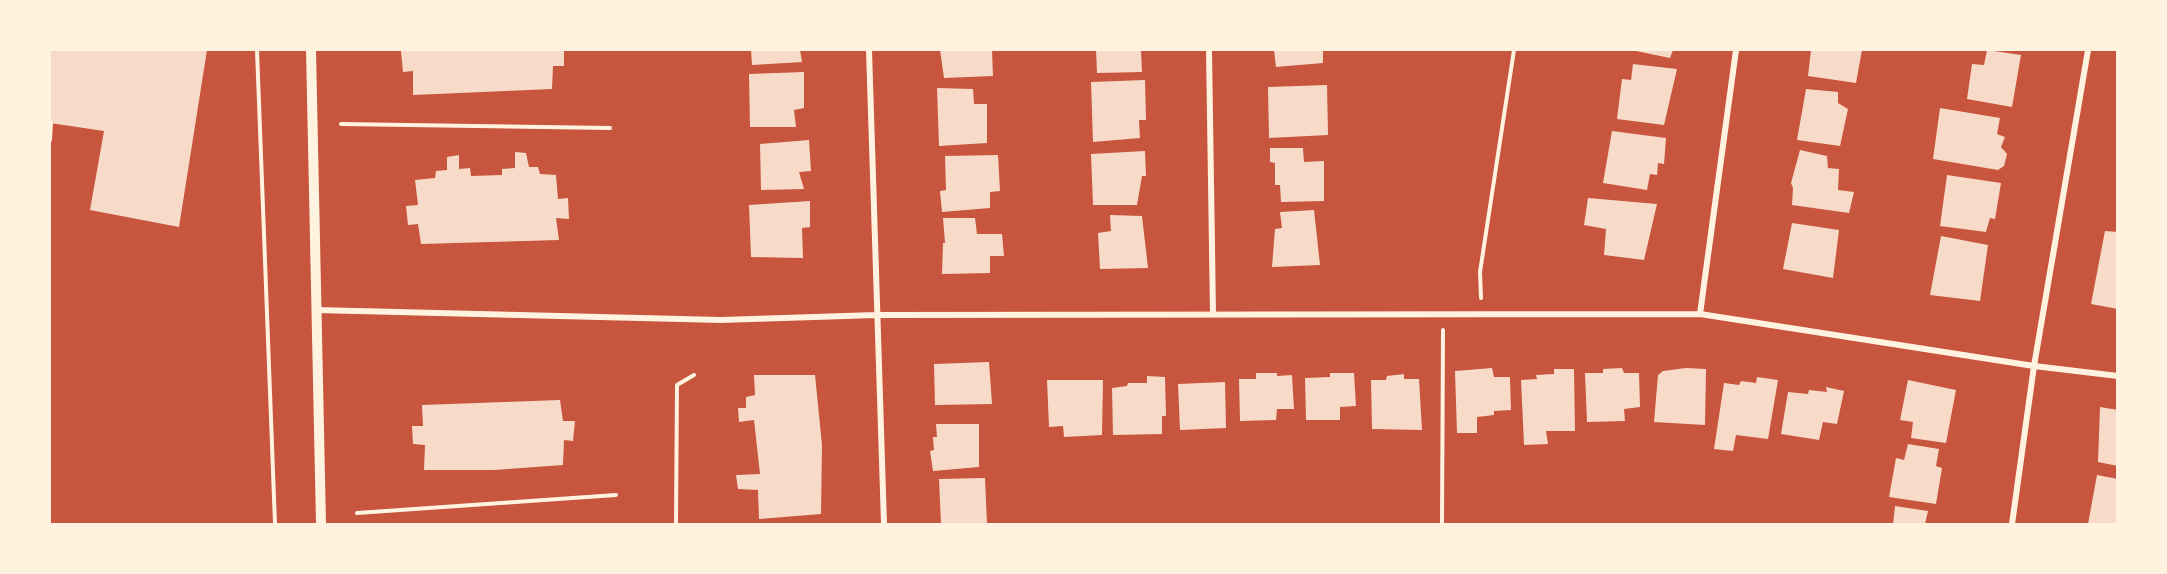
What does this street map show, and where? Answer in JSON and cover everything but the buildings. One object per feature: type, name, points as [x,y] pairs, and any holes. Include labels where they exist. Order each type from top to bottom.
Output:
[{"type":"street","points":[[311,50],[321,525]]},
{"type":"street","points":[[869,50],[876,315],[885,525]]},
{"type":"street","points":[[1209,50],[1214,314]]},
{"type":"street","points":[[1700,314],[1736,50]]},
{"type":"street","points":[[2012,525],[2034,366],[2088,50]]},
{"type":"street","points":[[316,310],[721,320],[876,315],[1700,314],[2034,366],[2118,376]]},
{"type":"path","points":[[257,50],[275,525]]},
{"type":"path","points":[[1482,314],[1480,272],[1514,50]]},
{"type":"path","points":[[50,140],[51,123]]},
{"type":"path","points":[[341,124],[610,128]]},
{"type":"path","points":[[1442,525],[1443,314]]},
{"type":"path","points":[[676,525],[676,385],[694,375]]},
{"type":"path","points":[[357,513],[616,495]]}]
